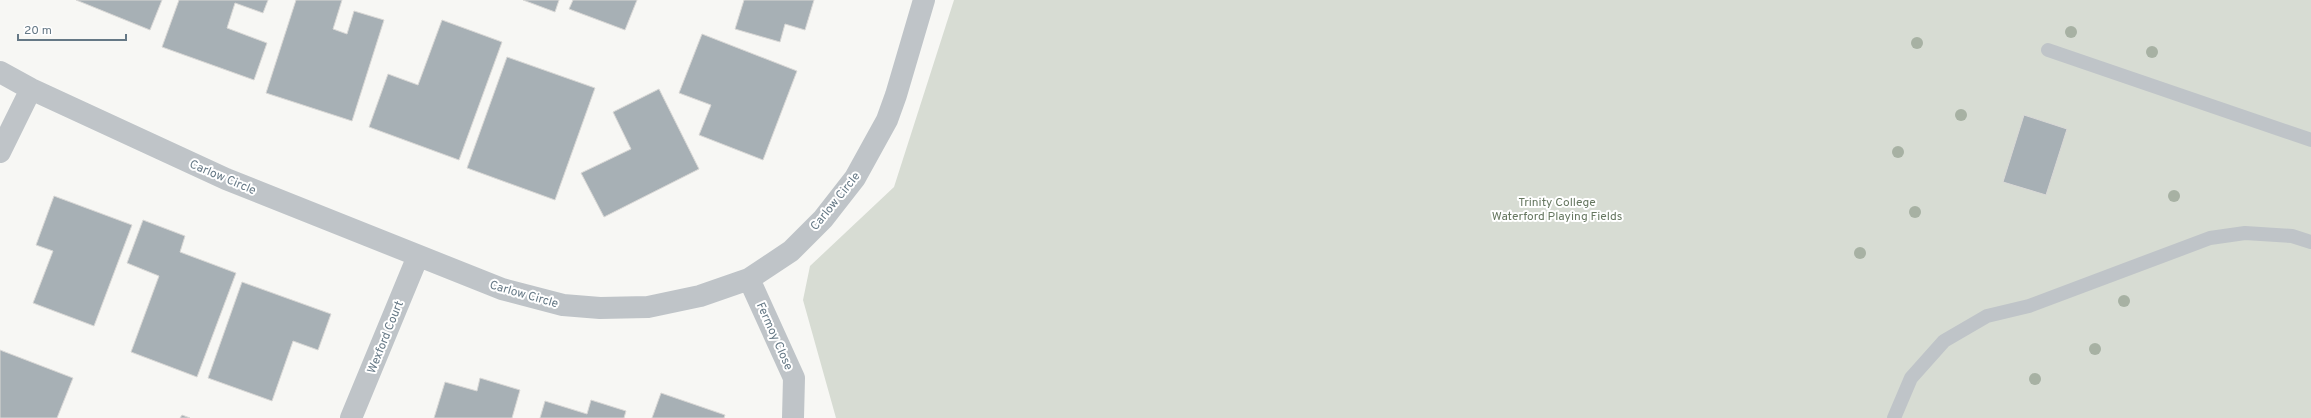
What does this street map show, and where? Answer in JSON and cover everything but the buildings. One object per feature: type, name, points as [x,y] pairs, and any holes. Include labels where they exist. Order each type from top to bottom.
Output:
[{"type":"street","name":"Carlow Circle","points":[[0,72],[31,89],[226,179],[502,289],[564,305],[593,307],[648,307],[700,296],[749,279],[791,251],[823,219],[855,178],[874,147],[889,114],[924,0]]},
{"type":"street","points":[[0,152],[31,89]]},
{"type":"street","name":"Wexford Court","points":[[351,418],[418,256]]},
{"type":"street","name":"Fermoy Close","points":[[749,279],[794,378],[793,418]]},
{"type":"lane","points":[[2048,50],[2311,140]]},
{"type":"lane","points":[[1894,418],[1911,378],[1944,340],[1988,316],[2029,306],[2210,238],[2245,233],[2292,236],[2311,242]]},
{"type":"green space","name":"Trinity College Waterford Playing Fields","points":[[954,0],[2311,0],[2311,418],[836,418],[803,300],[810,266],[894,187]]}]
